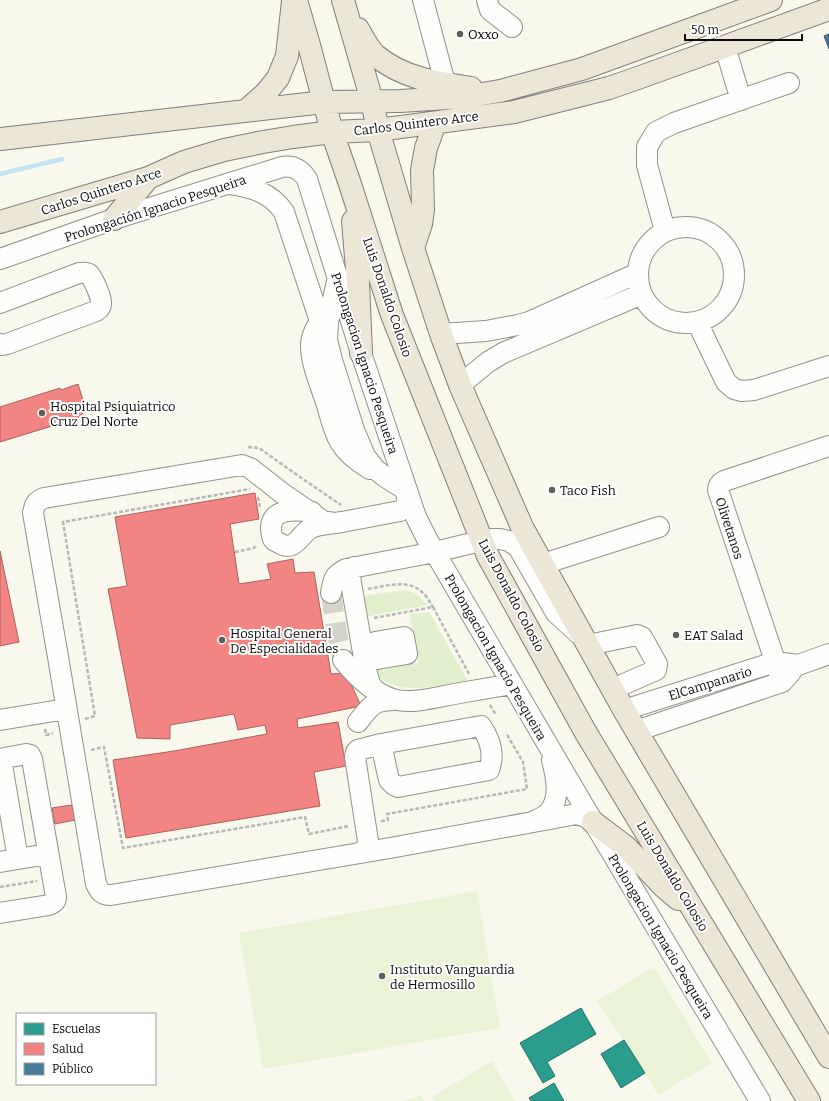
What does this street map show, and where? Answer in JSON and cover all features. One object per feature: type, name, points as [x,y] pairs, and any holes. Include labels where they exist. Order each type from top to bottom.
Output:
[{"type":"main road","points":[[246,111],[266,93],[278,78],[287,56],[293,0]]},
{"type":"main road","name":"Luis Donaldo Colosio","points":[[296,0],[332,132],[392,315],[488,556],[586,733],[809,1101]]},
{"type":"main road","name":"Carlos Quintero Arce","points":[[0,139],[324,102],[400,101],[457,97],[500,91],[582,69],[771,0]]},
{"type":"main road","points":[[785,25],[797,13],[804,0]]},
{"type":"main road","points":[[347,2],[365,41],[374,54],[391,67],[411,76],[458,86],[500,91]]},
{"type":"main road","points":[[347,2],[378,130],[413,248],[441,334],[460,385],[522,527],[636,731],[829,1057]]},
{"type":"main road","name":"Carlos Quintero Arce","points":[[0,222],[148,178],[184,162],[224,150],[263,142],[332,132],[378,130],[514,112],[609,88],[635,80],[829,9]]},
{"type":"main road","points":[[413,248],[421,224],[423,210],[422,170],[426,148],[435,123]]},
{"type":"main road","points":[[114,219],[148,178]]},
{"type":"main road","points":[[350,184],[358,282],[361,353]]},
{"type":"main road","points":[[593,822],[626,847],[664,887],[696,915]]},
{"type":"street","points":[[423,0],[445,83]]},
{"type":"street","points":[[487,0],[490,10],[512,27]]},
{"type":"street","points":[[726,46],[741,100]]},
{"type":"street","points":[[665,231],[647,164],[647,147],[656,132],[674,123],[788,83]]},
{"type":"street","name":"Prolongación Ignacio Pesqueira","points":[[0,259],[114,219],[282,167],[288,166],[300,170],[307,179]]},
{"type":"street","name":"Prolongacion Ignacio Pesqueira","points":[[307,179],[361,353],[416,517],[593,822],[760,1101]]},
{"type":"street","points":[[230,184],[243,186],[268,196],[278,204],[284,212],[323,331]]},
{"type":"street","points":[[679,227],[694,227],[708,231],[720,240],[729,252],[734,266],[735,280],[730,295],[722,307],[711,316],[697,322],[684,323],[671,321],[659,314],[649,305],[642,294],[638,273],[642,256],[651,242],[665,231],[679,227]]},
{"type":"street","points":[[0,303],[79,273],[90,275],[94,281],[102,302],[100,308],[96,312],[7,344],[0,344]]},
{"type":"street","points":[[460,385],[488,362],[503,353],[532,331],[638,273]]},
{"type":"street","points":[[323,331],[333,301],[338,277]]},
{"type":"street","points":[[441,334],[486,332],[513,326],[532,331],[642,294]]},
{"type":"street","points":[[697,322],[726,382],[734,389],[742,391],[754,390],[829,366]]},
{"type":"street","points":[[304,509],[285,511],[276,516],[271,523],[270,533],[274,541],[284,546],[294,544],[310,528],[400,512],[407,504],[406,490],[357,462],[340,443],[334,429],[314,366],[312,355],[311,344],[315,330],[323,331]]},
{"type":"street","name":"Olivetanos","points":[[782,682],[720,498],[718,486],[724,481],[829,446]]},
{"type":"street","points":[[335,523],[324,521],[304,509],[250,468],[242,465],[38,500],[33,513],[96,884],[99,891],[104,895],[131,892],[368,841],[533,822],[577,814],[586,816],[593,822]]},
{"type":"street","points":[[304,509],[308,524],[306,532]]},
{"type":"street","points":[[543,564],[659,527]]},
{"type":"street","points":[[331,593],[333,582],[337,574],[346,569],[483,541],[500,539],[509,541],[518,547],[556,613],[586,642],[637,635],[642,637],[657,664],[656,670],[613,689]]},
{"type":"street","points":[[354,567],[350,577],[371,660],[368,678],[374,689]]},
{"type":"street","name":"ElCampanario","points":[[624,710],[775,662],[798,665],[829,654]]},
{"type":"street","points":[[342,660],[353,672],[374,689],[384,696],[394,700]]},
{"type":"street","name":"ElCampanario","points":[[636,731],[782,682],[798,665]]},
{"type":"street","points":[[358,722],[371,706],[377,702],[385,700],[422,700],[512,684]]},
{"type":"street","points":[[0,720],[66,709]]},
{"type":"street","points":[[368,841],[355,757],[358,750],[381,744],[481,726],[489,741],[492,752],[492,764],[489,770],[398,787],[394,786],[389,780],[381,744]]},
{"type":"street","points":[[533,822],[542,818],[549,812],[556,797],[556,776],[547,743]]},
{"type":"street","points":[[0,914],[49,905],[56,900],[32,759],[30,755],[26,754],[0,759],[9,860],[48,854]]},
{"type":"path","points":[[42,713],[46,735],[84,728],[82,720],[95,716],[63,522],[256,488]]},
{"type":"path","points":[[257,495],[260,508]]},
{"type":"path","points":[[235,552],[254,548],[259,542]]},
{"type":"path","points":[[364,590],[396,584],[408,584],[424,594],[471,677]]},
{"type":"path","points":[[368,619],[433,608]]},
{"type":"path","points":[[487,700],[499,721]]},
{"type":"path","points":[[88,750],[104,748],[122,848],[305,817],[309,834],[368,841],[388,820],[387,814],[527,789],[523,762],[503,727]]},
{"type":"green space","points":[[406,590],[418,595],[427,605],[365,617],[362,596]]},
{"type":"green space","points":[[429,612],[468,681],[431,687],[405,688],[393,685],[383,680],[374,671],[418,663],[410,614]]},
{"type":"green space","points":[[477,891],[500,1028],[263,1069],[239,933]]},
{"type":"green space","points":[[654,967],[712,1063],[658,1095],[639,1063],[638,1064],[624,1040],[597,1001]]},
{"type":"green space","points":[[492,1061],[515,1101],[435,1101],[432,1097]]},
{"type":"green space","points":[[421,1095],[425,1101],[403,1101]]},
{"type":"building: Escuelas","points":[[581,1008],[596,1034],[547,1062],[555,1076],[543,1083],[520,1043]]},
{"type":"building: Escuelas","points":[[624,1040],[645,1073],[621,1088],[601,1054]]},
{"type":"building: Escuelas","points":[[554,1083],[564,1101],[531,1101],[529,1098]]},
{"type":"building: Salud","name":"Hospital Psiquiatrico Cruz Del Norte","points":[[78,384],[86,410],[78,418],[0,442],[0,407],[60,388],[61,390]]},
{"type":"building: Salud","name":"Hospital General De Especialidades","points":[[255,493],[259,519],[230,524],[239,584],[271,579],[267,564],[293,559],[295,573],[314,572],[331,674],[346,673],[361,706],[297,719],[298,728],[338,722],[346,766],[314,772],[320,806],[126,838],[113,760],[174,751],[267,734],[265,725],[238,730],[234,714],[170,725],[170,739],[137,738],[108,589],[127,586],[115,517]]},
{"type":"building: Salud","points":[[0,551],[19,642],[0,646]]},
{"type":"building: Salud","points":[[72,805],[75,820],[55,824],[52,808]]},
{"type":"building: Público","points":[[829,34],[829,49],[824,36]]},
{"type":"waterway","points":[[0,174],[62,159]]},
{"type":"tunnel","points":[[331,593],[337,634],[343,660]]},
{"type":"place","name":"Oxxo","points":[[460,34]]},
{"type":"place","name":"Hospital Psiquiatrico Cruz Del Norte","points":[[42,413]]},
{"type":"place","name":"Taco Fish","points":[[552,490]]},
{"type":"place","name":"EAT Salad","points":[[676,635]]},
{"type":"place","name":"Hospital General De Especialidades","points":[[222,640]]},
{"type":"place","name":"Instituto Vanguardia de Hermosillo","points":[[382,976]]}]
